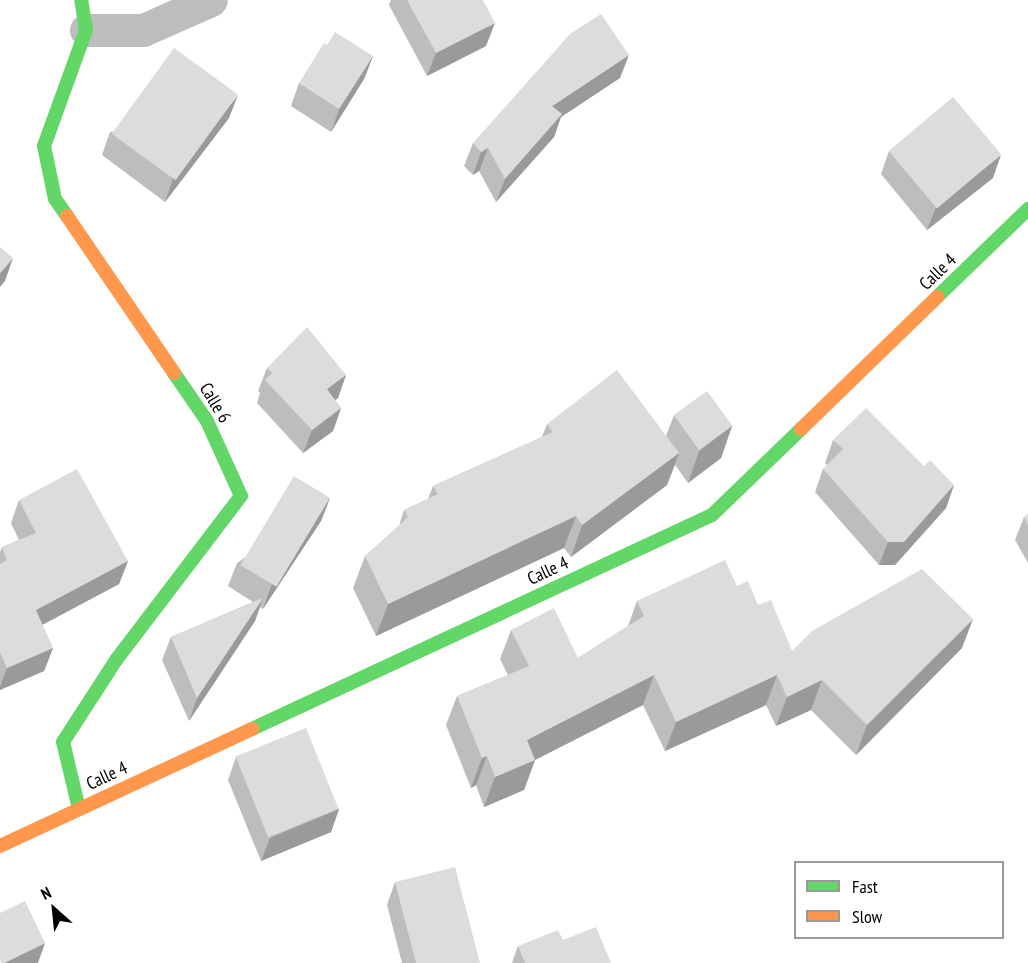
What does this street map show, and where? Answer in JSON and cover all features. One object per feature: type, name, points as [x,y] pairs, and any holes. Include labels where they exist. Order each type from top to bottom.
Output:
[{"type":"street","points":[[84,15],[143,30],[211,0]]},
{"type":"street","name":"Calle 6","points":[[79,809],[63,742],[116,660],[241,496],[207,421],[55,199],[44,146],[84,15]]},
{"type":"street","name":"Calle 4","points":[[0,846],[712,515],[1028,209]]},
{"type":"building","points":[[407,0],[483,0],[495,23],[436,53]]},
{"type":"building","points":[[601,14],[629,55],[552,106],[562,114],[505,179],[488,148],[481,152],[473,143],[570,34]]},
{"type":"building","points":[[335,32],[373,56],[339,109],[299,83],[324,43],[327,45]]},
{"type":"building","points":[[174,48],[238,94],[176,180],[112,134]]},
{"type":"building","points":[[953,97],[1001,154],[937,208],[889,151]]},
{"type":"building","points":[[0,247],[13,258],[0,273]]},
{"type":"building","points":[[307,327],[346,375],[327,389],[341,408],[312,430],[265,380],[272,373],[267,368]]},
{"type":"building","points":[[617,370],[679,453],[582,525],[576,516],[388,604],[365,556],[408,517],[404,510],[438,494],[433,486],[553,432],[547,424]]},
{"type":"building","points":[[707,391],[732,426],[699,450],[674,415]]},
{"type":"building","points":[[866,408],[924,466],[930,460],[954,485],[904,542],[888,542],[823,469],[843,449],[833,440]]},
{"type":"building","points":[[77,469],[128,561],[36,610],[53,648],[7,668],[0,652],[0,564],[7,560],[2,547],[36,533],[19,500]]},
{"type":"building","points":[[294,476],[330,498],[276,587],[240,565]]},
{"type":"building","points":[[725,560],[737,586],[748,581],[758,605],[771,600],[792,651],[812,631],[922,569],[973,619],[867,725],[822,680],[787,697],[777,675],[676,722],[654,675],[527,740],[535,760],[495,777],[487,756],[482,758],[457,696],[529,666],[511,630],[554,608],[578,658],[644,616],[637,601]]},
{"type":"building","points":[[263,598],[197,698],[171,637]]},
{"type":"building","points":[[306,728],[339,809],[268,837],[236,756]]},
{"type":"building","points":[[455,867],[480,963],[416,963],[395,882]]},
{"type":"building","points":[[25,901],[45,943],[1,963],[0,913]]},
{"type":"building","points":[[596,927],[611,963],[525,963],[518,946],[558,930],[563,940]]},
{"type":"traffic: fast","points":[[67,216],[55,199],[44,146],[86,30],[81,0]]},
{"type":"traffic: fast","points":[[937,297],[1028,209]]},
{"type":"traffic: fast","points":[[79,809],[63,742],[116,660],[241,496],[207,421],[174,373]]},
{"type":"traffic: fast","points":[[252,729],[712,515],[801,429]]},
{"type":"traffic: slow","points":[[67,216],[174,373]]},
{"type":"traffic: slow","points":[[801,429],[937,297]]},
{"type":"traffic: slow","points":[[0,846],[252,729]]}]
